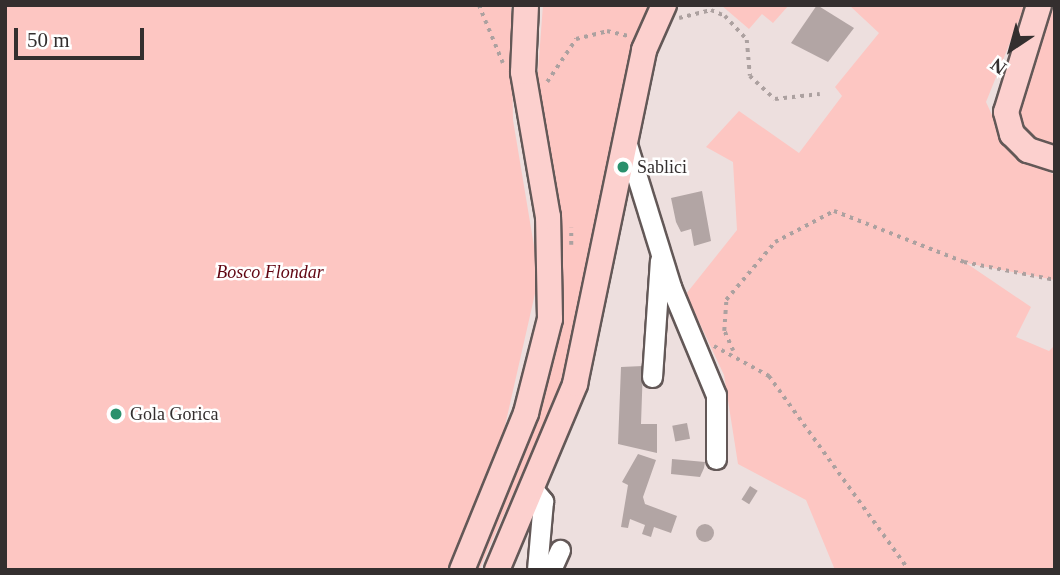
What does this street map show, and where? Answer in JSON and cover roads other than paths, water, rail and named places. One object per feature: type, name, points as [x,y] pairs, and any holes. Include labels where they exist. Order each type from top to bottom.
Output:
[{"type":"main road","points":[[462,570],[527,412],[550,318],[548,217],[523,72],[526,5]]},
{"type":"main road","points":[[1039,5],[1006,112],[1012,134],[1028,150],[1055,159]]},
{"type":"main road","points":[[497,570],[575,384],[645,50],[662,11]]},
{"type":"street","points":[[625,137],[662,252],[716,395],[716,459]]},
{"type":"street","points":[[652,377],[662,252]]},
{"type":"street","points":[[533,489],[543,501],[537,570]]},
{"type":"street","points":[[551,570],[560,550]]},
{"type":"place","name":"Sablici","points":[[623,167]]},
{"type":"place","name":"Gola Gorica","points":[[116,414]]},
{"type":"park label","name":"Bosco Flondar","points":[[270,272]]}]
